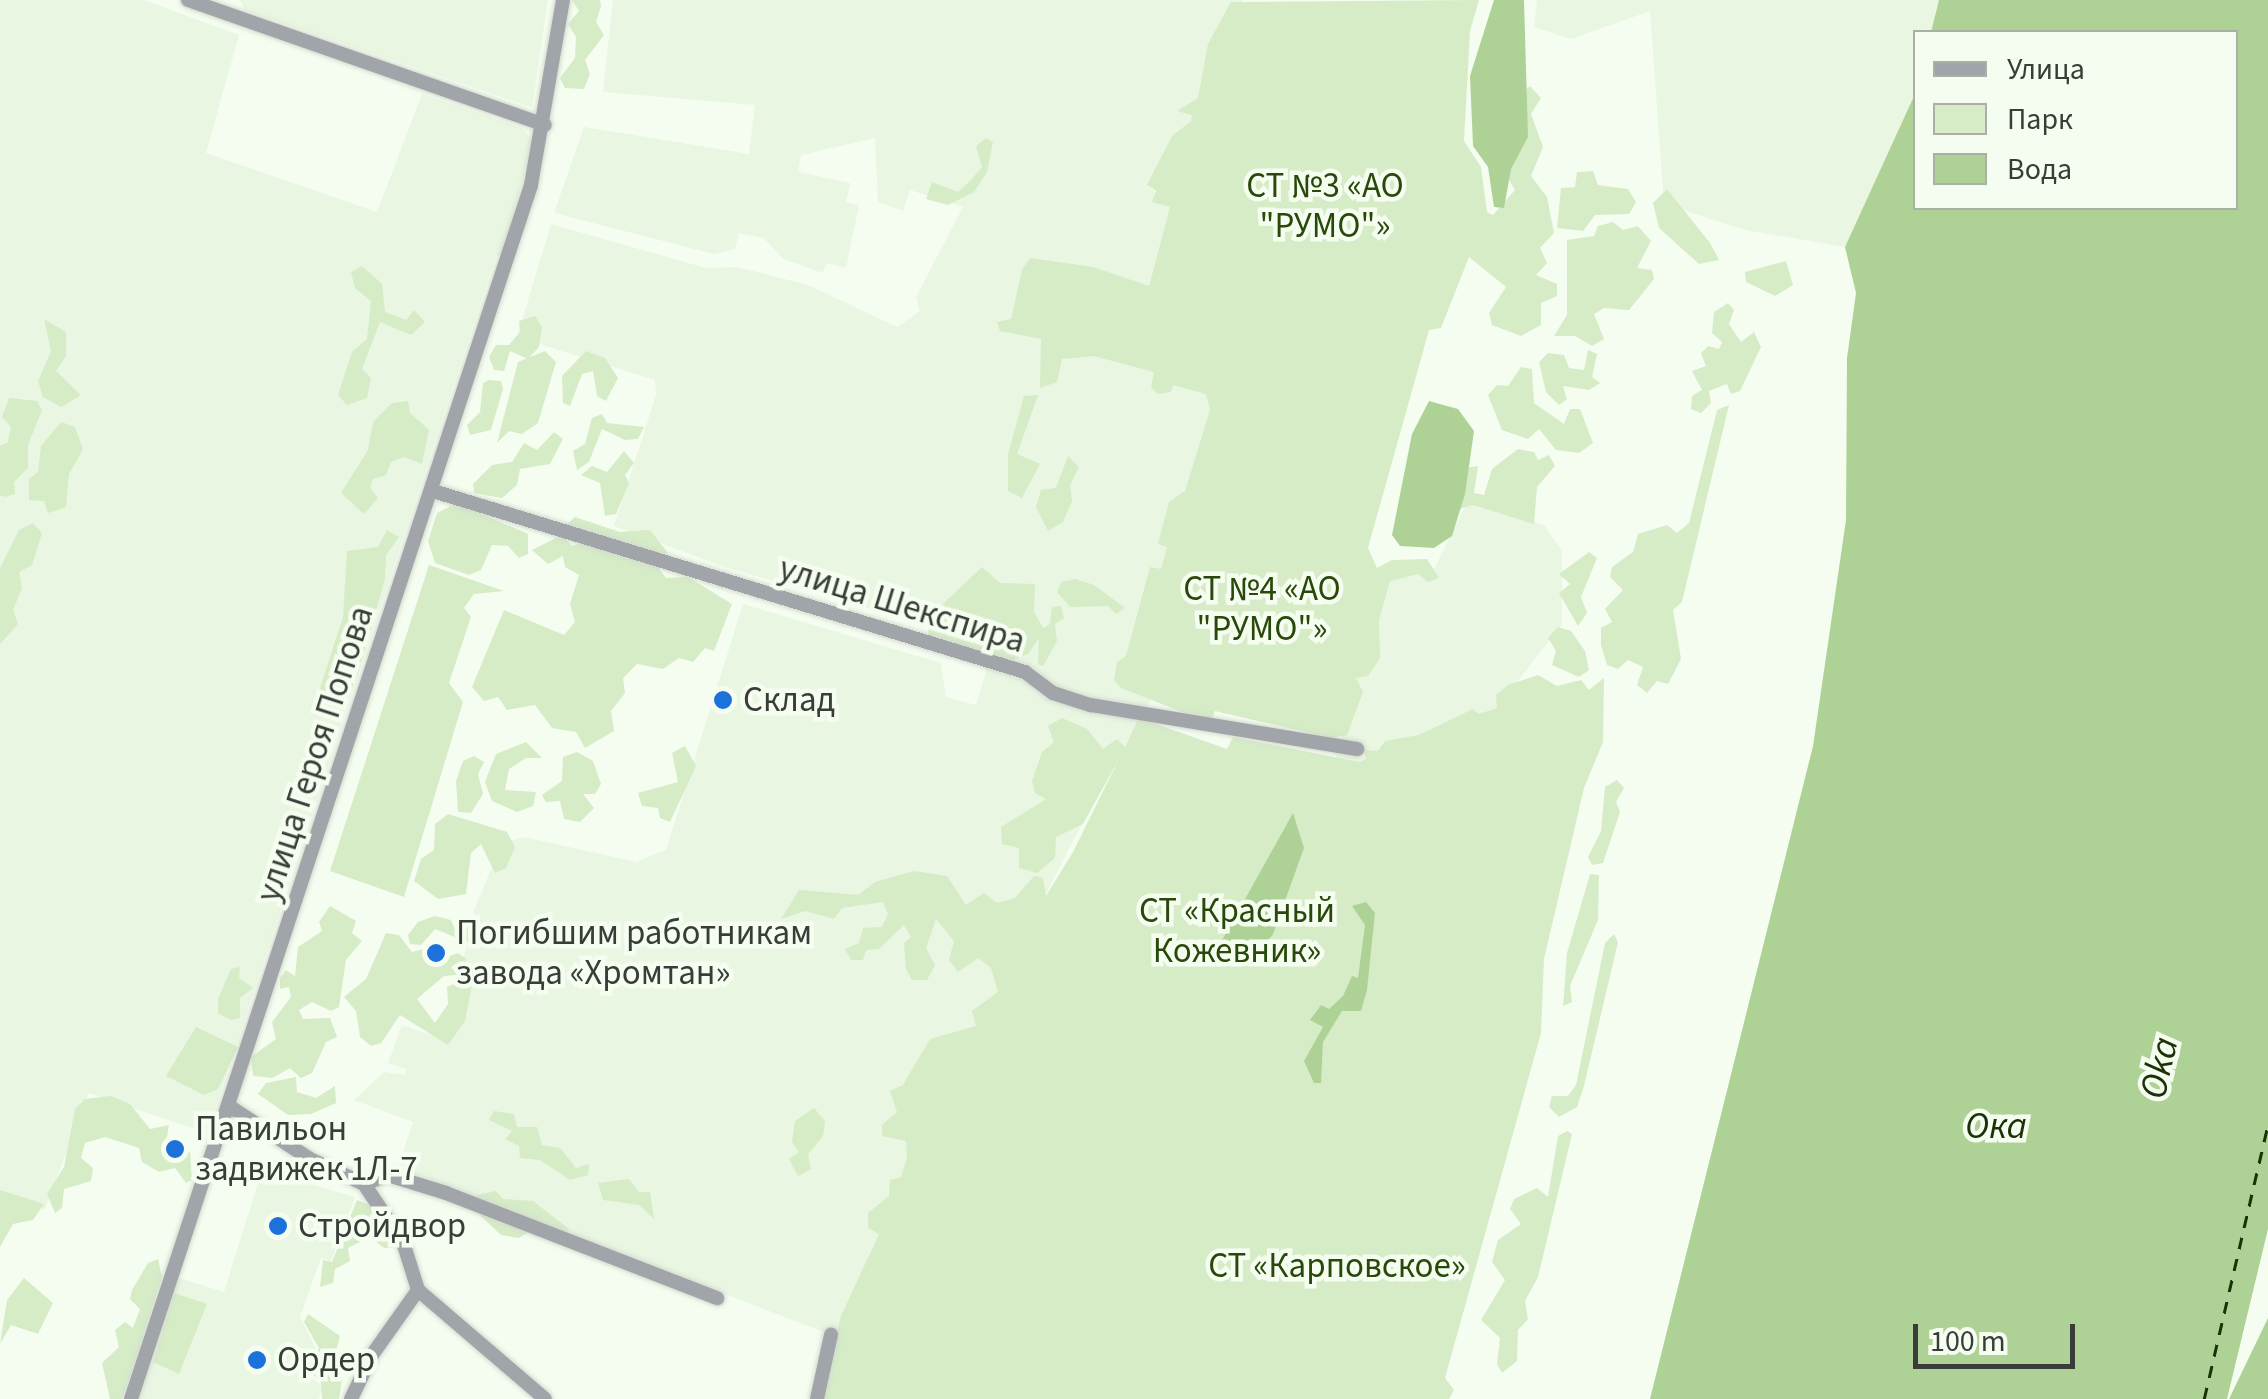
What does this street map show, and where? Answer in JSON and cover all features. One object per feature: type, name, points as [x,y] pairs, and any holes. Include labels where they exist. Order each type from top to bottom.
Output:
[{"type":"street","points":[[188,0],[545,125]]},
{"type":"street","name":"улица Героя Попова","points":[[130,1399],[433,491],[545,125],[562,0]]},
{"type":"street","name":"улица Шекспира","points":[[433,491],[1025,672],[1053,693],[1090,705],[1357,749]]},
{"type":"street","points":[[229,1106],[310,1159],[364,1184],[402,1242],[418,1290],[546,1399]]},
{"type":"street","points":[[364,1184],[388,1175],[446,1193],[717,1298]]},
{"type":"street","points":[[351,1399],[418,1290]]},
{"type":"street","points":[[816,1399],[831,1335]]},
{"type":"shaded area","points":[[0,0],[144,0],[239,35],[206,153],[377,212],[422,94],[522,128],[533,141],[502,256],[496,255],[207,1133],[89,1093],[45,1209],[0,1193]]},
{"type":"shaded area","points":[[240,0],[548,0],[532,107],[245,10]]},
{"type":"shaded area","points":[[613,0],[1243,0],[1218,34],[1191,121],[1172,136],[1148,186],[1170,207],[1149,286],[1028,261],[1009,331],[1219,383],[1190,494],[1158,544],[1167,547],[1161,570],[1150,567],[1120,686],[1153,696],[1067,852],[873,1246],[836,1337],[398,1167],[413,1122],[354,1100],[384,1072],[405,1075],[406,1069],[388,1063],[402,1025],[442,1039],[462,986],[456,977],[478,916],[473,913],[502,843],[524,837],[636,862],[666,850],[743,604],[941,663],[946,697],[976,705],[994,645],[725,567],[614,526],[656,395],[655,380],[517,337],[551,224],[706,268],[737,267],[808,285],[897,327],[920,311],[916,297],[963,207],[910,190],[903,211],[878,202],[875,138],[801,155],[798,172],[850,183],[846,202],[859,205],[846,268],[826,263],[823,273],[783,259],[764,238],[739,233],[735,249],[714,254],[554,213],[584,127],[749,154],[755,105],[603,92]]},
{"type":"shaded area","points":[[1537,0],[1939,0],[1932,30],[1913,30],[1913,100],[1897,144],[1845,247],[1745,230],[1664,204],[1650,11],[1571,39],[1534,27]]},
{"type":"shaded area","points":[[1468,501],[1544,525],[1562,551],[1562,624],[1497,708],[1359,762],[1336,758],[1383,580],[1391,567],[1433,571]]},
{"type":"shaded area","points":[[262,1170],[355,1197],[331,1261],[321,1258],[300,1317],[316,1349],[306,1376],[323,1385],[319,1399],[138,1399],[179,1278],[224,1292]]},
{"type":"green space","points":[[572,0],[600,0],[601,6],[596,22],[604,35],[585,60],[590,74],[584,89],[565,88],[560,78],[575,58],[576,37],[568,24],[579,11]]},
{"type":"green space","points":[[1479,0],[1470,31],[1464,141],[1481,167],[1487,212],[1493,215],[1515,190],[1506,175],[1519,96],[1530,86],[1541,98],[1531,114],[1543,147],[1531,176],[1547,197],[1554,233],[1540,248],[1547,263],[1536,275],[1557,284],[1557,296],[1541,303],[1541,325],[1521,336],[1492,325],[1489,313],[1506,287],[1469,257],[1441,328],[1429,330],[1368,548],[1377,568],[1392,560],[1427,559],[1439,578],[1428,582],[1418,574],[1390,581],[1379,620],[1380,658],[1368,676],[1356,678],[1363,692],[1347,735],[1332,738],[1215,711],[1212,718],[1195,717],[1121,688],[1114,680],[1117,662],[1126,656],[1150,567],[1161,569],[1167,547],[1158,544],[1169,502],[1185,491],[1210,410],[1206,394],[1173,385],[1171,392],[1158,394],[1151,388],[1154,372],[1094,356],[1062,359],[1057,382],[1040,388],[1041,339],[1000,331],[997,322],[1011,319],[1022,270],[1030,258],[1093,267],[1149,286],[1170,207],[1152,202],[1156,191],[1147,185],[1172,136],[1191,121],[1192,115],[1177,111],[1198,98],[1208,44],[1231,2]]},
{"type":"green space","points":[[986,138],[993,142],[987,172],[974,192],[948,205],[926,199],[932,182],[958,192],[971,180],[982,167],[976,146]]},
{"type":"green space","points":[[1593,171],[1598,185],[1628,189],[1636,202],[1629,214],[1595,215],[1583,231],[1557,228],[1561,188],[1575,187],[1577,172]]},
{"type":"green space","points":[[1667,189],[1719,260],[1699,264],[1659,228],[1653,203]]},
{"type":"green space","points":[[1613,222],[1623,230],[1638,226],[1651,241],[1637,268],[1652,270],[1654,279],[1629,310],[1604,308],[1594,314],[1604,339],[1592,346],[1575,336],[1554,336],[1567,315],[1567,240],[1594,236],[1598,226]]},
{"type":"green space","points":[[1786,261],[1793,285],[1775,296],[1746,282],[1745,272]]},
{"type":"green space","points":[[362,266],[382,284],[385,312],[406,320],[414,310],[425,322],[411,335],[380,322],[362,369],[371,378],[367,398],[347,405],[338,395],[352,352],[367,339],[371,301],[355,288],[351,272]]},
{"type":"green space","points":[[1728,303],[1734,310],[1729,324],[1741,342],[1754,332],[1761,347],[1740,391],[1731,394],[1727,384],[1709,391],[1711,403],[1701,413],[1691,409],[1692,396],[1702,390],[1692,371],[1706,366],[1701,353],[1708,346],[1719,349],[1722,342],[1712,333],[1714,312]]},
{"type":"green space","points":[[535,316],[542,327],[539,347],[528,359],[510,351],[504,371],[494,370],[489,357],[496,345],[509,345],[520,332],[519,321]]},
{"type":"green space","points":[[44,319],[66,332],[66,356],[56,371],[81,395],[61,407],[43,397],[38,381],[51,351]]},
{"type":"green space","points":[[1588,350],[1597,354],[1592,377],[1600,383],[1589,390],[1563,386],[1567,399],[1559,405],[1546,392],[1539,362],[1548,353],[1564,355],[1569,368],[1584,370]]},
{"type":"green space","points":[[545,351],[556,362],[538,423],[522,434],[509,431],[497,443],[518,362]]},
{"type":"green space","points":[[586,351],[605,358],[618,378],[606,401],[597,396],[593,371],[582,374],[570,406],[563,403],[562,376]]},
{"type":"green space","points":[[1521,367],[1532,369],[1534,403],[1564,424],[1570,409],[1580,409],[1593,443],[1579,453],[1556,450],[1539,429],[1528,439],[1502,430],[1488,395],[1497,385],[1508,386]]},
{"type":"green space","points":[[501,381],[503,389],[491,430],[470,435],[467,425],[480,412],[483,383]]},
{"type":"green space","points":[[1038,395],[1017,454],[1040,464],[1022,498],[1008,491],[1008,454],[1024,396]]},
{"type":"green space","points":[[9,398],[37,401],[42,410],[28,445],[28,468],[14,482],[15,494],[5,497],[0,495],[0,446],[8,442],[11,427],[2,417]]},
{"type":"green space","points":[[408,401],[410,413],[429,430],[422,464],[404,457],[391,462],[386,475],[373,479],[370,488],[378,498],[364,514],[341,493],[368,450],[373,422],[392,403]]},
{"type":"green space","points":[[1729,405],[1682,602],[1673,610],[1681,659],[1668,684],[1657,681],[1647,693],[1637,685],[1643,667],[1628,660],[1618,669],[1607,665],[1601,645],[1601,628],[1612,622],[1605,609],[1623,590],[1610,577],[1612,567],[1633,552],[1638,534],[1667,525],[1677,533],[1689,523],[1717,410]]},
{"type":"green space","points":[[602,414],[607,423],[644,427],[638,439],[625,440],[602,429],[589,462],[577,470],[573,451],[585,444],[592,418]]},
{"type":"green space","points":[[61,422],[75,427],[83,449],[69,474],[66,507],[48,513],[44,501],[29,500],[29,479],[38,472],[41,446]]},
{"type":"green space","points":[[554,432],[563,439],[550,464],[520,469],[517,485],[502,498],[474,493],[473,484],[492,465],[512,462],[524,443],[537,450]]},
{"type":"green space","points":[[1518,449],[1534,452],[1538,460],[1549,455],[1555,466],[1537,487],[1534,524],[1473,505],[1456,510],[1465,468],[1478,466],[1474,493],[1484,495],[1492,469]]},
{"type":"green space","points":[[624,451],[634,463],[625,475],[629,483],[616,514],[605,516],[600,483],[581,475],[592,466],[607,472]]},
{"type":"green space","points":[[1068,456],[1079,467],[1070,485],[1072,501],[1063,522],[1048,531],[1036,507],[1041,490],[1056,488]]},
{"type":"green space","points":[[457,503],[528,534],[528,554],[519,558],[508,546],[492,545],[481,570],[469,575],[435,563],[428,541],[437,513]]},
{"type":"green space","points":[[575,517],[620,532],[650,530],[668,553],[638,553],[564,527]]},
{"type":"green space","points":[[33,523],[42,533],[32,565],[19,572],[22,588],[13,610],[18,624],[0,644],[0,568],[19,530]]},
{"type":"green space","points":[[387,530],[399,537],[386,555],[385,579],[357,677],[345,700],[329,702],[319,691],[343,617],[347,551],[378,547]]},
{"type":"green space","points":[[562,535],[572,546],[583,542],[657,566],[666,578],[688,577],[732,604],[714,651],[705,648],[693,662],[679,658],[663,669],[637,664],[623,678],[625,693],[611,711],[614,731],[585,748],[576,732],[552,728],[535,705],[507,710],[498,697],[484,701],[472,687],[504,610],[564,635],[575,622],[570,604],[579,575],[565,567],[563,556],[548,564],[532,550]]},
{"type":"green space","points":[[1589,552],[1597,558],[1581,597],[1587,613],[1578,626],[1559,593],[1570,584],[1559,574]]},
{"type":"green space","points":[[429,565],[504,591],[474,594],[464,608],[471,617],[449,683],[463,702],[404,897],[330,871]]},
{"type":"green space","points":[[982,567],[1000,583],[1035,584],[1034,612],[1043,628],[1050,624],[1052,607],[1061,606],[1064,618],[1055,624],[1057,641],[1043,666],[1038,664],[1039,638],[1029,653],[1007,663],[928,639],[929,617]]},
{"type":"green space","points":[[1075,579],[1094,585],[1125,608],[1116,614],[1108,606],[1070,607],[1057,592],[1061,582]]},
{"type":"green space","points":[[1558,627],[1571,631],[1585,651],[1589,670],[1579,677],[1552,665],[1556,651],[1548,638]]},
{"type":"green space","name":"СТ «Красный Кожевник»","points":[[1538,675],[1557,686],[1581,680],[1589,690],[1604,678],[1603,742],[1584,788],[1544,959],[1541,1033],[1445,1378],[1454,1390],[1449,1399],[822,1399],[841,1316],[879,1234],[868,1228],[868,1213],[889,1196],[890,1180],[901,1177],[907,1157],[906,1141],[882,1136],[882,1125],[897,1112],[890,1091],[903,1085],[930,1039],[976,1026],[972,1011],[998,992],[991,968],[978,958],[958,972],[949,960],[954,941],[936,919],[926,948],[935,965],[927,980],[912,980],[906,969],[904,943],[911,937],[904,925],[879,949],[866,950],[863,960],[851,960],[845,949],[859,943],[863,928],[882,927],[888,914],[883,902],[842,908],[834,919],[805,911],[781,919],[799,890],[858,895],[875,882],[914,871],[947,876],[966,905],[984,893],[997,903],[1015,898],[1034,876],[1043,878],[1046,896],[1073,852],[1119,759],[1083,824],[1056,837],[1055,858],[1037,873],[1019,868],[1019,848],[1002,844],[1001,827],[1046,799],[1035,793],[1032,781],[1042,752],[1054,742],[1048,726],[1062,718],[1087,729],[1103,749],[1117,739],[1125,747],[1139,718],[1227,749],[1233,737],[1359,762],[1366,759],[1364,750],[1378,751],[1385,741],[1419,735],[1473,709],[1479,714],[1497,708],[1496,695],[1508,685]]},
{"type":"green space","points":[[526,742],[542,758],[526,758],[509,769],[505,790],[536,792],[533,806],[517,812],[492,801],[485,782],[496,754]]},
{"type":"green space","points":[[685,746],[696,766],[670,822],[660,818],[658,808],[642,806],[638,793],[678,782],[672,753]]},
{"type":"green space","points":[[577,752],[593,761],[601,784],[595,794],[583,794],[594,808],[580,822],[564,819],[560,801],[546,802],[542,795],[562,781],[563,757]]},
{"type":"green space","points":[[474,756],[484,762],[478,774],[483,794],[471,813],[458,812],[456,781],[463,761]]},
{"type":"green space","points":[[1617,780],[1624,788],[1616,802],[1620,812],[1603,863],[1592,865],[1588,857],[1601,831],[1605,787]]},
{"type":"green space","points":[[448,814],[507,832],[515,847],[506,868],[495,873],[481,844],[471,853],[466,894],[438,899],[414,881],[421,859],[434,850],[435,824]]},
{"type":"green space","points":[[1590,874],[1599,875],[1598,920],[1570,986],[1572,1002],[1563,1006],[1567,953]]},
{"type":"green space","points":[[330,906],[356,921],[352,933],[362,941],[346,960],[339,1007],[331,1011],[312,1002],[299,1010],[303,1019],[330,1018],[337,1037],[326,1042],[312,1073],[301,1078],[290,1068],[272,1078],[253,1076],[251,1057],[276,1039],[272,1022],[291,997],[289,987],[280,989],[280,978],[286,970],[295,976],[298,947],[322,931],[319,922]]},
{"type":"green space","points":[[435,916],[451,920],[455,929],[466,924],[475,934],[469,943],[435,929],[421,945],[410,944],[408,935],[418,922]]},
{"type":"green space","points":[[386,933],[399,935],[412,952],[434,946],[445,958],[458,953],[466,959],[466,974],[444,976],[417,999],[435,1023],[448,1004],[447,987],[465,979],[472,984],[465,1021],[448,1045],[400,1015],[381,1043],[371,1046],[360,1037],[356,1011],[344,997],[366,979]]},
{"type":"green space","points":[[1614,934],[1618,942],[1584,1086],[1577,1107],[1559,1117],[1549,1107],[1552,1096],[1568,1096],[1576,1085],[1605,943]]},
{"type":"green space","points":[[240,967],[239,978],[253,988],[240,998],[240,1018],[231,1020],[218,1013],[218,999],[231,969]]},
{"type":"green space","points":[[196,1027],[238,1047],[218,1089],[204,1095],[166,1076]]},
{"type":"green space","points":[[296,1077],[297,1092],[316,1098],[335,1086],[336,1103],[311,1114],[288,1115],[258,1094],[266,1083]]},
{"type":"green space","points":[[111,1096],[130,1104],[150,1129],[169,1125],[165,1149],[178,1157],[190,1151],[192,1180],[186,1183],[175,1168],[159,1172],[142,1162],[139,1148],[105,1137],[85,1143],[81,1158],[93,1168],[91,1181],[64,1189],[62,1208],[55,1213],[47,1194],[64,1167],[75,1109],[85,1099]]},
{"type":"green space","points":[[814,1108],[825,1121],[823,1136],[808,1154],[811,1169],[798,1176],[789,1159],[799,1152],[792,1142],[795,1121]]},
{"type":"green space","points":[[494,1111],[514,1114],[517,1127],[537,1127],[542,1145],[560,1148],[576,1168],[589,1164],[588,1175],[570,1180],[540,1160],[520,1158],[519,1146],[505,1139],[512,1131],[489,1120]]},
{"type":"green space","points":[[1567,1131],[1572,1134],[1538,1277],[1525,1301],[1528,1319],[1518,1330],[1517,1361],[1502,1373],[1497,1364],[1500,1338],[1481,1320],[1505,1280],[1492,1262],[1498,1240],[1521,1224],[1510,1209],[1514,1199],[1537,1188],[1548,1197],[1558,1136]]},
{"type":"green space","points":[[629,1179],[639,1192],[650,1192],[654,1219],[639,1205],[603,1200],[598,1183]]},
{"type":"green space","points":[[0,1190],[44,1204],[33,1220],[13,1224],[0,1247]]},
{"type":"green space","points":[[496,1191],[503,1199],[533,1201],[569,1229],[555,1241],[530,1231],[519,1238],[501,1235],[470,1206],[477,1195]]},
{"type":"green space","points":[[357,1200],[404,1219],[403,1248],[384,1248],[370,1237],[348,1248],[350,1261],[335,1269],[333,1283],[320,1287],[323,1260],[332,1262]]},
{"type":"green space","points":[[158,1259],[162,1277],[136,1359],[122,1399],[110,1399],[102,1363],[119,1347],[115,1330],[125,1322],[133,1328],[140,1309],[130,1299],[132,1290],[148,1263]]},
{"type":"green space","points":[[24,1278],[53,1303],[38,1334],[11,1325],[0,1344],[7,1300]]},
{"type":"green space","points":[[174,1293],[207,1304],[179,1374],[153,1362]]},
{"type":"green space","points":[[308,1314],[340,1336],[329,1377],[342,1380],[339,1399],[322,1399],[321,1381],[305,1369],[319,1348],[304,1322]]},
{"type":"water","points":[[1494,0],[1524,0],[1528,137],[1511,169],[1504,208],[1494,207],[1488,167],[1473,146],[1470,76]]},
{"type":"water","name":"Ока","points":[[1939,0],[2268,0],[2268,1229],[2227,1399],[1650,1399],[1813,746],[1846,520],[1847,358],[1856,293],[1845,247],[1913,98],[1913,210],[2238,210],[2238,30],[1932,30]]},
{"type":"water","points":[[1429,401],[1458,409],[1474,431],[1465,494],[1452,536],[1434,548],[1400,546],[1392,535],[1412,434]]},
{"type":"water","points":[[1293,813],[1304,848],[1273,934],[1252,962],[1202,966],[1188,955],[1199,945],[1221,942]]},
{"type":"water","points":[[1366,902],[1375,913],[1361,1011],[1342,1011],[1323,1042],[1321,1083],[1314,1083],[1304,1061],[1323,1027],[1310,1020],[1321,1005],[1329,1009],[1343,996],[1352,976],[1358,978],[1365,925],[1352,906]]},
{"type":"water","points":[[2268,1318],[2268,1399],[2229,1399]]},
{"type":"ferry route","points":[[2204,1399],[2268,1124]]},
{"type":"place","name":"Склад","points":[[723,700]]},
{"type":"place","name":"Погибшим работникам завода «Хромтан»","points":[[436,953]]},
{"type":"place","name":"Павильон задвижек 1Л-7","points":[[175,1149]]},
{"type":"place","name":"Стройдвор","points":[[278,1226]]},
{"type":"place","name":"Ордер","points":[[257,1360]]},
{"type":"park label","name":"СТ №3 «АО \"РУМО\"»","points":[[1325,206]]},
{"type":"park label","name":"СТ №4 «АО \"РУМО\"»","points":[[1262,609]]},
{"type":"park label","name":"СТ «Карповское»","points":[[1337,1266]]},
{"type":"water label","name":"Oka","points":[[2160,1068]]}]
